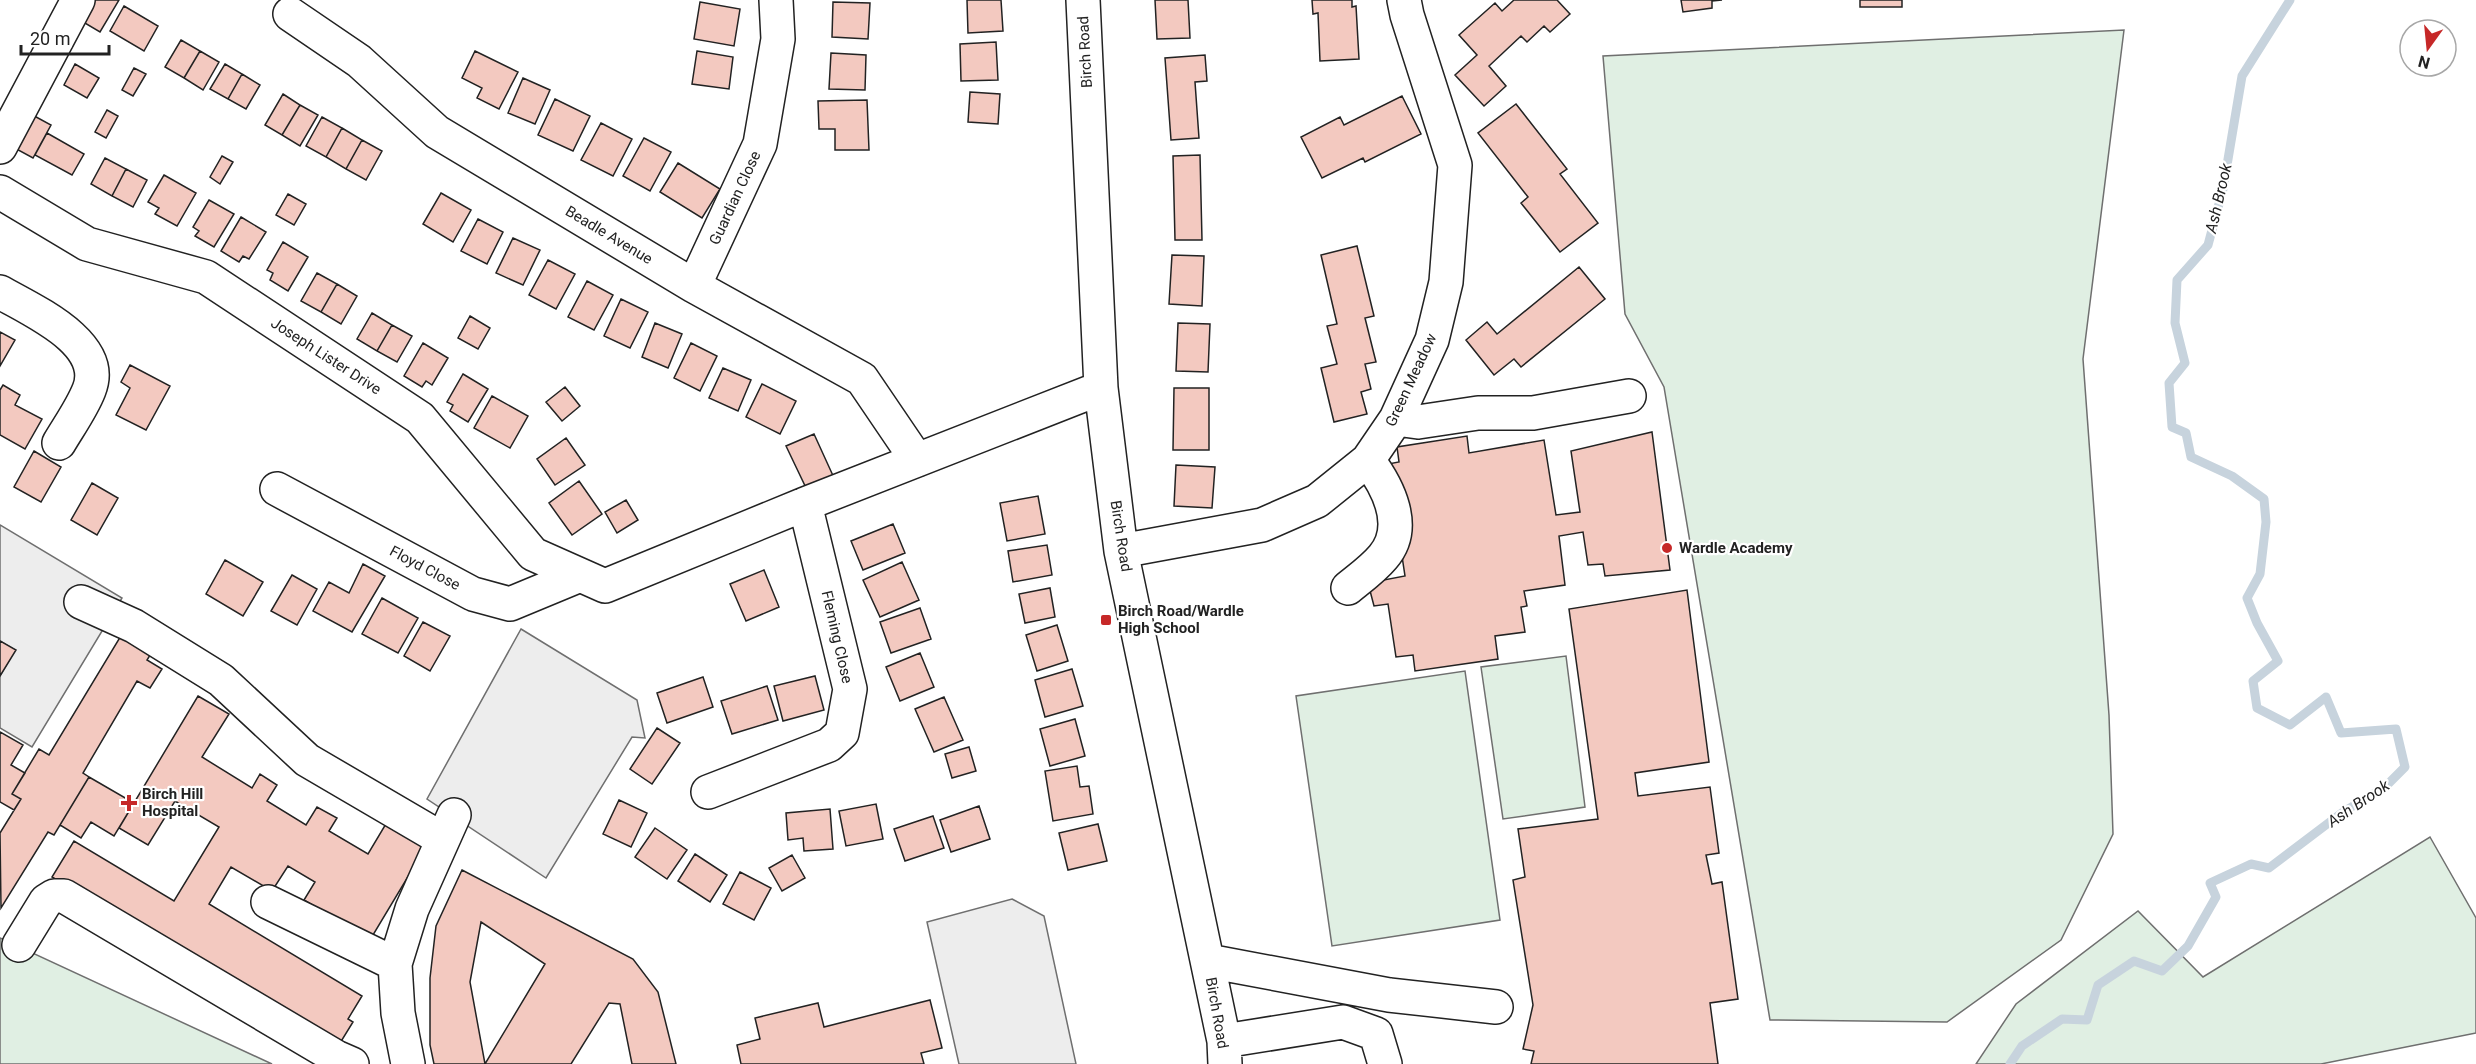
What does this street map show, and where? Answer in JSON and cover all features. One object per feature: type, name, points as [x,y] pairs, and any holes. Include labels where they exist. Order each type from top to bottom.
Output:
[{"type":"street","points":[[0,147],[78,0]]},
{"type":"street","name":"Guardian Close","points":[[694,286],[760,144],[778,39],[776,0]]},
{"type":"street","name":"Birch Road","points":[[1083,0],[1101,388],[1121,551],[1208,961],[1225,1053]]},
{"type":"street","name":"Green Meadow","points":[[1121,551],[1262,525],[1317,501],[1368,460],[1396,419],[1432,340],[1446,282],[1455,165],[1413,5]]},
{"type":"street","name":"Beadle Avenue","points":[[290,14],[359,61],[437,132],[694,286],[862,379],[917,460]]},
{"type":"street","name":"Joseph Lister Drive","points":[[0,192],[87,244],[206,277],[420,418],[533,554],[593,581]]},
{"type":"street","points":[[0,292],[72,335],[92,364],[90,388],[59,443]]},
{"type":"street","name":"Floyd Close","points":[[277,489],[473,594],[510,604],[593,581],[805,504],[1101,388]]},
{"type":"street","points":[[1396,419],[1418,422],[1478,414],[1533,413],[1629,396]]},
{"type":"street","points":[[1348,588],[1383,558],[1391,546],[1395,533],[1396,519],[1391,502],[1379,475],[1368,460]]},
{"type":"street","name":"Fleming Close","points":[[708,792],[829,745],[842,733],[850,689],[805,504]]},
{"type":"street","points":[[81,602],[134,626],[221,680],[307,760],[448,827],[412,909],[395,964],[398,1013],[408,1064]]},
{"type":"street","points":[[19,945],[46,901],[54,896],[64,896],[336,1058],[352,1064]]},
{"type":"street","points":[[268,902],[395,964]]},
{"type":"street","points":[[1208,961],[1412,998],[1496,1007]]},
{"type":"street","points":[[1225,1053],[1343,1022],[1380,1049],[1405,1018],[1412,998]]},
{"type":"green space","points":[[2124,30],[2083,359],[2109,715],[2113,834],[2061,940],[1947,1022],[1770,1020],[1664,387],[1625,314],[1603,56]]},
{"type":"green space","points":[[1566,656],[1585,807],[1503,819],[1481,667]]},
{"type":"green space","points":[[1465,671],[1500,920],[1332,946],[1296,696]]},
{"type":"green space","points":[[2430,837],[2476,918],[2476,1033],[2321,1064],[1976,1064],[2016,1004],[2138,911],[2203,977]]},
{"type":"green space","points":[[0,938],[272,1064],[0,1064]]},
{"type":"shaded area","points":[[0,525],[122,598],[32,747],[0,728],[0,676],[15,650],[0,641]]},
{"type":"shaded area","points":[[521,629],[637,700],[645,738],[632,737],[546,878],[427,799]]},
{"type":"shaded area","points":[[1012,899],[1044,916],[1076,1064],[959,1064],[927,922]]},
{"type":"building","points":[[88,0],[119,0],[100,32],[78,19]]},
{"type":"building","points":[[967,0],[1001,0],[1003,31],[968,33]]},
{"type":"building","points":[[1155,0],[1188,0],[1190,38],[1157,39]]},
{"type":"building","points":[[1312,0],[1352,0],[1352,7],[1356,6],[1359,59],[1320,61],[1318,13],[1313,14]]},
{"type":"building","points":[[1514,0],[1557,0],[1570,14],[1550,32],[1544,26],[1527,42],[1521,36],[1489,66],[1506,86],[1484,106],[1455,75],[1477,55],[1459,35],[1495,3],[1502,11]]},
{"type":"building","points":[[1681,0],[1722,0],[1712,1],[1712,8],[1683,12]]},
{"type":"building","points":[[1860,0],[1902,0],[1902,7],[1860,7]]},
{"type":"building","points":[[700,2],[740,9],[734,46],[694,39]]},
{"type":"building","points":[[833,2],[870,3],[868,39],[832,37]]},
{"type":"building","points":[[124,6],[158,26],[144,51],[110,31]]},
{"type":"building","points":[[181,40],[200,51],[184,78],[165,67]]},
{"type":"building","points":[[996,42],[998,80],[961,81],[960,44]]},
{"type":"building","points":[[200,51],[219,62],[203,90],[184,78]]},
{"type":"building","points":[[475,51],[518,72],[499,109],[477,98],[482,88],[462,78]]},
{"type":"building","points":[[697,51],[733,57],[729,89],[692,84]]},
{"type":"building","points":[[831,53],[866,55],[865,90],[829,89]]},
{"type":"building","points":[[1205,55],[1207,81],[1195,82],[1199,138],[1171,140],[1165,58]]},
{"type":"building","points":[[75,64],[99,78],[87,98],[64,85]]},
{"type":"building","points":[[225,64],[242,74],[228,99],[210,89]]},
{"type":"building","points":[[134,68],[146,74],[133,96],[122,90]]},
{"type":"building","points":[[242,74],[260,85],[246,109],[228,99]]},
{"type":"building","points":[[523,78],[550,90],[535,124],[508,113]]},
{"type":"building","points":[[970,92],[1000,94],[998,124],[968,122]]},
{"type":"building","points":[[283,94],[300,105],[282,135],[265,125]]},
{"type":"building","points":[[1402,96],[1421,134],[1365,162],[1363,158],[1322,178],[1301,137],[1340,117],[1344,125]]},
{"type":"building","points":[[555,99],[590,116],[573,151],[538,135]]},
{"type":"building","points":[[867,100],[869,150],[835,150],[835,129],[819,129],[818,101]]},
{"type":"building","points":[[1516,104],[1567,169],[1560,174],[1598,223],[1560,252],[1521,203],[1528,197],[1478,133]]},
{"type":"building","points":[[300,105],[318,115],[300,146],[282,135]]},
{"type":"building","points":[[107,110],[118,116],[106,138],[95,132]]},
{"type":"building","points":[[27,112],[51,125],[33,158],[9,145]]},
{"type":"building","points":[[322,117],[342,128],[326,157],[306,146]]},
{"type":"building","points":[[601,123],[632,139],[613,176],[581,160]]},
{"type":"building","points":[[342,128],[362,140],[346,169],[326,157]]},
{"type":"building","points":[[47,133],[84,154],[72,175],[35,155]]},
{"type":"building","points":[[644,138],[671,152],[650,191],[623,176]]},
{"type":"building","points":[[362,140],[382,151],[366,180],[346,169]]},
{"type":"building","points":[[1200,155],[1202,240],[1175,240],[1173,156]]},
{"type":"building","points":[[222,156],[233,162],[220,184],[210,177]]},
{"type":"building","points":[[105,158],[126,169],[112,196],[91,184]]},
{"type":"building","points":[[678,163],[720,189],[702,218],[660,192]]},
{"type":"building","points":[[126,169],[147,180],[133,207],[112,196]]},
{"type":"building","points":[[164,175],[196,193],[177,226],[155,214],[159,208],[148,202]]},
{"type":"building","points":[[441,193],[471,210],[453,242],[423,224]]},
{"type":"building","points":[[288,194],[306,204],[294,225],[276,215]]},
{"type":"building","points":[[209,200],[234,214],[214,247],[195,236],[199,231],[193,227]]},
{"type":"building","points":[[241,217],[266,232],[249,259],[243,256],[239,262],[221,251]]},
{"type":"building","points":[[478,219],[503,232],[487,264],[461,251]]},
{"type":"building","points":[[513,238],[540,250],[523,285],[496,273]]},
{"type":"building","points":[[283,242],[308,257],[288,291],[270,280],[273,273],[267,270]]},
{"type":"building","points":[[1357,246],[1374,316],[1365,318],[1376,362],[1365,364],[1371,389],[1361,392],[1367,414],[1334,422],[1321,368],[1337,364],[1327,326],[1337,324],[1321,255]]},
{"type":"building","points":[[1172,255],[1204,256],[1202,306],[1169,304]]},
{"type":"building","points":[[548,260],[575,274],[556,309],[529,295]]},
{"type":"building","points":[[1579,267],[1605,299],[1521,367],[1514,359],[1494,375],[1466,340],[1487,322],[1497,334]]},
{"type":"building","points":[[317,273],[337,284],[321,312],[301,301]]},
{"type":"building","points":[[587,281],[613,295],[594,330],[568,317]]},
{"type":"building","points":[[337,284],[357,296],[341,324],[321,312]]},
{"type":"building","points":[[621,299],[648,312],[630,348],[604,336]]},
{"type":"building","points":[[372,313],[392,325],[377,351],[357,339]]},
{"type":"building","points":[[470,316],[490,328],[478,349],[458,338]]},
{"type":"building","points":[[655,323],[682,334],[668,368],[642,357]]},
{"type":"building","points":[[1178,323],[1210,324],[1208,372],[1176,371]]},
{"type":"building","points":[[392,325],[412,336],[397,362],[377,351]]},
{"type":"building","points":[[0,332],[15,340],[0,366]]},
{"type":"building","points":[[423,343],[448,358],[432,385],[426,381],[422,387],[404,376]]},
{"type":"building","points":[[691,343],[717,356],[700,391],[674,378]]},
{"type":"building","points":[[130,365],[170,386],[146,430],[116,415],[130,388],[121,382]]},
{"type":"building","points":[[723,368],[751,380],[738,411],[709,398]]},
{"type":"building","points":[[463,374],[488,389],[468,422],[450,411],[453,405],[447,402]]},
{"type":"building","points":[[762,384],[796,401],[780,434],[746,417]]},
{"type":"building","points":[[3,385],[20,395],[15,405],[42,419],[25,449],[0,435],[0,390]]},
{"type":"building","points":[[565,387],[580,406],[562,421],[546,402]]},
{"type":"building","points":[[1174,388],[1209,388],[1209,450],[1173,450]]},
{"type":"building","points":[[492,396],[528,416],[510,448],[474,428]]},
{"type":"building","points":[[1652,432],[1670,570],[1605,576],[1603,564],[1588,565],[1583,532],[1559,536],[1565,585],[1524,591],[1527,606],[1521,607],[1525,632],[1495,636],[1498,659],[1415,671],[1413,655],[1396,657],[1388,604],[1374,606],[1368,583],[1405,576],[1388,464],[1399,462],[1397,447],[1467,436],[1469,453],[1544,440],[1556,515],[1580,512],[1571,451]]},
{"type":"building","points":[[814,434],[835,480],[808,492],[786,446]]},
{"type":"building","points":[[566,438],[585,465],[555,485],[537,459]]},
{"type":"building","points":[[34,451],[61,467],[41,502],[14,487]]},
{"type":"building","points":[[1176,465],[1215,467],[1212,508],[1174,506]]},
{"type":"building","points":[[579,481],[602,514],[572,535],[549,503]]},
{"type":"building","points":[[92,483],[118,498],[97,535],[71,520]]},
{"type":"building","points":[[1038,496],[1045,534],[1007,541],[1000,503]]},
{"type":"building","points":[[626,500],[638,520],[617,533],[605,512]]},
{"type":"building","points":[[893,524],[905,553],[863,570],[851,541]]},
{"type":"building","points":[[1047,545],[1052,575],[1013,582],[1008,551]]},
{"type":"building","points":[[225,560],[263,582],[243,616],[206,594]]},
{"type":"building","points":[[902,562],[919,600],[880,617],[863,580]]},
{"type":"building","points":[[363,564],[385,576],[352,632],[313,611],[329,582],[349,593]]},
{"type":"building","points":[[764,570],[779,607],[746,621],[730,584]]},
{"type":"building","points":[[292,575],[317,589],[297,625],[271,611]]},
{"type":"building","points":[[1050,588],[1055,617],[1025,623],[1019,594]]},
{"type":"building","points":[[1687,590],[1709,762],[1635,773],[1638,796],[1710,787],[1719,853],[1706,855],[1712,884],[1722,882],[1738,999],[1710,1003],[1718,1064],[1531,1064],[1534,1051],[1523,1049],[1533,1005],[1513,880],[1525,877],[1518,829],[1598,819],[1569,609]]},
{"type":"building","points":[[382,598],[418,618],[398,653],[362,634]]},
{"type":"building","points":[[920,608],[931,639],[891,653],[880,622]]},
{"type":"building","points":[[423,622],[450,636],[430,671],[404,656]]},
{"type":"building","points":[[1057,625],[1068,661],[1037,671],[1026,635]]},
{"type":"building","points":[[122,634],[152,652],[147,660],[162,669],[150,688],[137,681],[83,773],[89,777],[54,835],[48,832],[1,908],[0,833],[21,799],[12,794],[39,749],[49,755]]},
{"type":"building","points":[[0,641],[16,650],[0,676]]},
{"type":"building","points":[[920,653],[934,687],[900,701],[886,667]]},
{"type":"building","points":[[1072,669],[1083,706],[1045,717],[1035,680]]},
{"type":"building","points":[[815,676],[824,710],[783,721],[774,686]]},
{"type":"building","points":[[703,677],[713,707],[667,723],[657,693]]},
{"type":"building","points":[[767,686],[778,720],[732,734],[721,701]]},
{"type":"building","points":[[198,696],[229,714],[202,757],[252,788],[260,774],[277,785],[267,801],[306,825],[317,807],[337,818],[329,831],[368,854],[393,812],[433,835],[370,940],[304,900],[315,882],[288,866],[272,891],[231,867],[209,904],[362,996],[348,1019],[353,1022],[337,1048],[52,877],[74,841],[174,901],[219,827],[175,801],[148,845],[119,828]]},
{"type":"building","points":[[944,697],[963,740],[934,752],[915,709]]},
{"type":"building","points":[[1075,719],[1085,756],[1050,766],[1040,729]]},
{"type":"building","points":[[657,728],[680,743],[652,784],[630,769]]},
{"type":"building","points":[[0,732],[23,745],[11,765],[25,773],[12,794],[21,799],[14,810],[0,802]]},
{"type":"building","points":[[969,747],[976,771],[952,778],[945,754]]},
{"type":"building","points":[[1077,766],[1080,787],[1089,786],[1093,814],[1053,821],[1045,771]]},
{"type":"building","points":[[89,777],[134,803],[114,836],[91,822],[81,838],[60,825]]},
{"type":"building","points":[[619,800],[647,813],[631,847],[603,834]]},
{"type":"building","points":[[876,804],[883,839],[846,846],[839,811]]},
{"type":"building","points":[[979,806],[990,839],[951,852],[940,820]]},
{"type":"building","points":[[830,809],[833,849],[804,851],[803,838],[788,840],[786,813]]},
{"type":"building","points":[[933,816],[944,848],[905,861],[894,829]]},
{"type":"building","points":[[1098,824],[1107,861],[1068,870],[1059,833]]},
{"type":"building","points":[[655,828],[687,850],[667,879],[635,857]]},
{"type":"building","points":[[695,854],[727,875],[710,902],[678,881]]},
{"type":"building","points":[[792,855],[805,878],[782,891],[769,868]]},
{"type":"building","points":[[462,870],[633,959],[658,992],[676,1064],[632,1064],[620,1004],[609,1003],[571,1064],[485,1064],[434,1064],[430,1045],[430,978],[436,926]],"holes":[[[481,922],[545,964],[485,1064],[470,982]]]},
{"type":"building","points":[[740,872],[771,888],[754,920],[723,904]]},
{"type":"building","points":[[930,1000],[942,1048],[921,1053],[924,1064],[741,1064],[737,1045],[760,1039],[755,1018],[818,1003],[824,1027]]},
{"type":"waterway","name":"Ash Brook","points":[[2010,1064],[2022,1046],[2062,1019],[2087,1020],[2098,985],[2134,961],[2162,971],[2188,946],[2216,897],[2210,883],[2251,864],[2269,868],[2343,812],[2385,787],[2405,767],[2396,729],[2341,733],[2326,697],[2290,725],[2257,708],[2253,681],[2278,661],[2257,623],[2247,598],[2260,574],[2266,522],[2264,499],[2232,476],[2191,457],[2186,433],[2172,427],[2169,383],[2185,363],[2175,323],[2177,280],[2208,245],[2223,189],[2242,76],[2290,0]]},
{"type":"place","name":"Wardle Academy","points":[[1667,548]]},
{"type":"place","name":"Birch Road/Wardle High School","points":[[1106,620]]},
{"type":"place","name":"Birch Hill Hospital","points":[[129,803]]}]
